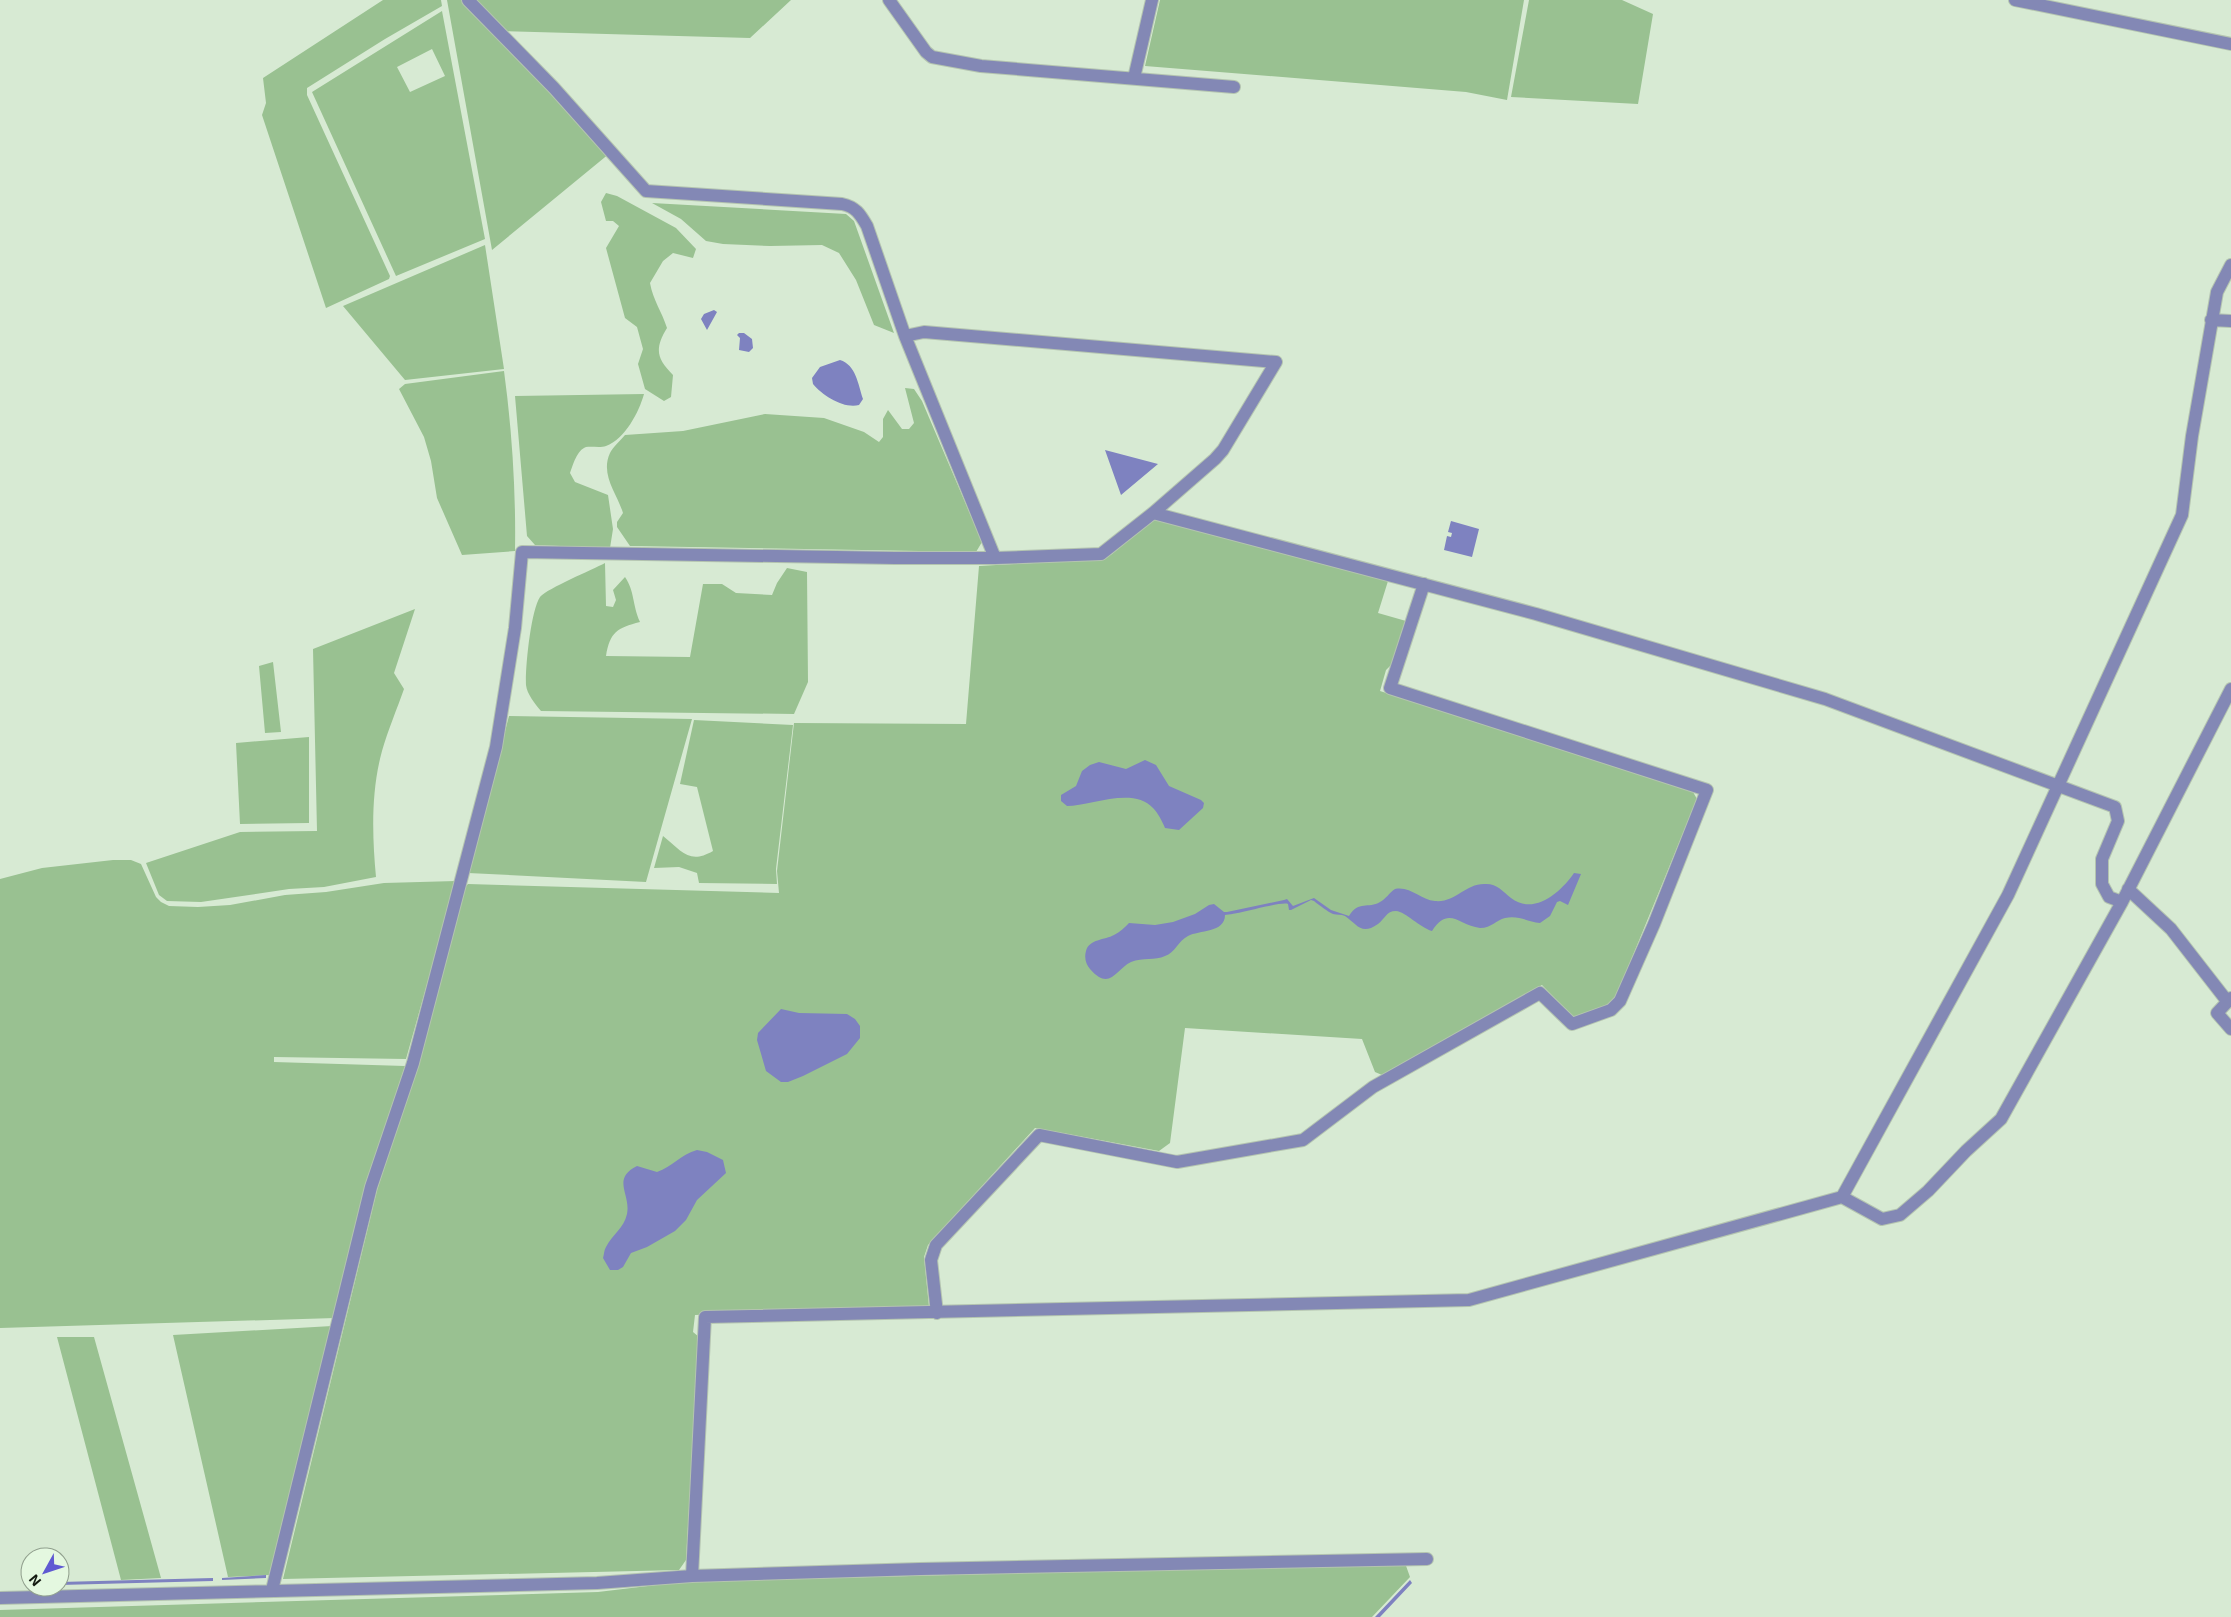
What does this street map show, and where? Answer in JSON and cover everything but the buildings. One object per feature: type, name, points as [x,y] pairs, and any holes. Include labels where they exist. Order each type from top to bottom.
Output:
[{"type":"street","points":[[468,0],[554,88],[646,191],[799,200],[852,206],[860,214],[867,226],[905,336],[995,558]]},
{"type":"street","points":[[889,0],[926,52],[932,57],[981,66],[1234,87]]},
{"type":"street","points":[[1134,78],[1152,0]]},
{"type":"street","points":[[2015,0],[2231,44]]},
{"type":"street","points":[[1842,1197],[2008,895],[2182,515],[2192,436],[2217,292],[2231,265]]},
{"type":"street","points":[[2212,320],[2231,321]]},
{"type":"street","points":[[272,1590],[371,1187],[413,1063],[496,747],[515,628],[522,552],[995,558],[1100,554],[1153,513],[1223,450],[1276,362],[924,332],[905,336]]},
{"type":"street","points":[[1153,513],[1536,614],[1825,700],[2115,807],[2118,821],[2102,859],[2102,884],[2109,897],[2122,902]]},
{"type":"street","points":[[937,1313],[931,1260],[936,1245],[1039,1135],[1177,1162],[1303,1140],[1373,1087],[1540,993],[1572,1024],[1611,1010],[1620,1001],[1654,924],[1707,790],[1390,688],[1424,584]]},
{"type":"street","points":[[692,1576],[705,1318],[1469,1300],[1842,1197],[1882,1219],[1900,1215],[1928,1191],[2001,1119],[2122,902],[2231,689]]},
{"type":"street","points":[[2128,889],[2171,929],[2229,1000],[2217,1013],[2231,1029]]},
{"type":"street","points":[[0,1598],[597,1583],[692,1576],[930,1568],[1427,1559]]},
{"type":"green space","points":[[383,0],[441,0],[442,6],[307,88],[307,95],[390,276],[389,279],[326,308],[262,115],[266,103],[263,78]]},
{"type":"green space","points":[[447,0],[464,0],[610,153],[492,250]]},
{"type":"green space","points":[[471,0],[791,0],[750,38],[501,31]]},
{"type":"green space","points":[[1160,0],[1524,0],[1507,100],[1466,92],[1145,66]]},
{"type":"green space","points":[[1529,0],[1622,0],[1653,14],[1638,104],[1511,97]]},
{"type":"green space","points":[[442,11],[485,239],[396,276],[312,92]],"holes":[[[432,49],[445,76],[410,92],[397,67]]]},
{"type":"green space","points":[[606,193],[617,196],[676,228],[696,249],[693,258],[673,253],[663,261],[650,283],[667,328],[660,342],[659,353],[663,364],[673,375],[671,397],[664,401],[645,389],[638,364],[643,349],[637,327],[625,318],[606,248],[619,226],[613,221],[606,221],[601,202]]},
{"type":"green space","points":[[652,203],[846,214],[854,221],[894,333],[874,325],[856,280],[839,253],[822,245],[770,246],[723,244],[706,241],[681,219]]},
{"type":"green space","points":[[485,245],[504,369],[405,380],[343,306]]},
{"type":"green space","points":[[504,371],[513,461],[515,551],[462,555],[437,498],[431,461],[424,437],[399,389],[405,384]]},
{"type":"green space","points":[[905,388],[914,389],[922,401],[982,542],[976,552],[630,546],[617,527],[617,522],[623,513],[610,484],[607,461],[611,451],[625,435],[683,431],[765,414],[824,418],[864,432],[879,442],[883,437],[883,419],[888,410],[902,429],[909,429],[914,423]]},
{"type":"green space","points":[[644,394],[635,417],[625,431],[606,446],[586,447],[580,451],[570,473],[575,482],[608,495],[613,529],[610,548],[535,545],[527,536],[515,396]]},
{"type":"green space","points":[[1154,518],[1388,581],[1378,613],[1406,621],[1392,664],[1386,670],[1380,691],[1693,792],[1697,799],[1615,999],[1608,1005],[1576,1018],[1570,1015],[1542,985],[1382,1075],[1375,1072],[1362,1039],[1185,1028],[1170,1143],[1159,1151],[1035,1128],[928,1245],[924,1257],[929,1307],[695,1315],[693,1332],[699,1337],[686,1560],[679,1570],[283,1579],[377,1190],[418,1065],[465,887],[468,884],[779,893],[777,871],[794,723],[966,724],[979,566],[1102,559],[1112,554]]},
{"type":"green space","points":[[605,563],[606,606],[613,607],[616,600],[613,590],[625,577],[640,622],[620,629],[612,636],[606,656],[690,657],[703,584],[722,584],[736,593],[772,595],[787,568],[807,572],[808,682],[794,714],[541,711],[534,702],[526,685],[529,640],[534,614],[540,597],[571,579]]},
{"type":"green space","points":[[415,609],[394,673],[404,689],[384,743],[378,766],[374,797],[373,829],[376,877],[324,887],[289,889],[201,902],[167,901],[159,895],[146,863],[240,832],[317,831],[313,649]]},
{"type":"green space","points":[[273,662],[281,732],[265,733],[259,666]]},
{"type":"green space","points":[[509,716],[692,719],[646,882],[468,873]]},
{"type":"green space","points":[[694,720],[793,725],[776,869],[777,884],[699,883],[697,873],[679,867],[654,868],[663,836],[681,851],[692,856],[698,857],[713,851],[697,787],[680,784]]},
{"type":"green space","points":[[309,737],[309,823],[240,824],[236,743]]},
{"type":"green space","points":[[113,860],[131,860],[141,864],[156,897],[169,906],[230,905],[285,895],[326,892],[384,883],[456,881],[406,1059],[274,1057],[274,1062],[405,1066],[366,1184],[335,1318],[0,1328],[0,879],[42,868]]},
{"type":"green space","points":[[332,1326],[269,1575],[228,1577],[173,1335]]},
{"type":"green space","points":[[57,1337],[94,1337],[161,1578],[121,1580]]},
{"type":"green space","points":[[1405,1563],[1410,1577],[1372,1617],[0,1617],[0,1610],[598,1592],[681,1582]]},
{"type":"water","points":[[714,310],[717,312],[707,330],[701,319],[704,314]]},
{"type":"water","points":[[744,333],[752,339],[753,348],[749,352],[739,350],[740,338],[737,335]]},
{"type":"water","points":[[840,360],[850,366],[856,376],[863,399],[859,405],[853,406],[840,403],[822,393],[813,384],[812,378],[820,367]]},
{"type":"water","points":[[1105,450],[1158,464],[1121,495]]},
{"type":"water","points":[[1451,521],[1479,529],[1472,557],[1444,550],[1447,536],[1451,537],[1452,533],[1448,532]]},
{"type":"water","points":[[1145,760],[1156,765],[1169,786],[1204,803],[1203,808],[1179,830],[1165,828],[1153,808],[1135,798],[1111,799],[1067,806],[1061,801],[1061,795],[1076,786],[1082,771],[1090,765],[1099,762],[1126,769]]},
{"type":"water","points":[[1574,873],[1581,874],[1568,905],[1560,901],[1557,902],[1550,916],[1540,923],[1510,917],[1488,927],[1480,928],[1449,918],[1438,923],[1432,931],[1404,914],[1393,911],[1372,927],[1363,929],[1345,916],[1333,914],[1311,900],[1291,910],[1289,910],[1288,904],[1284,904],[1225,915],[1224,921],[1216,928],[1188,936],[1174,950],[1161,957],[1131,962],[1108,979],[1097,976],[1086,963],[1085,958],[1090,944],[1114,935],[1129,923],[1155,925],[1173,922],[1195,914],[1214,904],[1224,912],[1227,912],[1287,899],[1293,906],[1314,898],[1331,910],[1349,916],[1360,906],[1380,902],[1395,889],[1406,889],[1430,900],[1442,901],[1471,887],[1489,884],[1496,886],[1520,903],[1529,904],[1538,903],[1554,894]]},
{"type":"water","points":[[781,1009],[799,1013],[847,1014],[855,1019],[860,1026],[860,1038],[847,1054],[803,1076],[788,1082],[781,1082],[766,1071],[757,1040],[758,1033]]},
{"type":"water","points":[[697,1150],[707,1152],[723,1160],[726,1173],[697,1200],[686,1220],[675,1231],[647,1247],[631,1253],[623,1267],[618,1270],[610,1270],[603,1258],[605,1248],[623,1223],[627,1214],[628,1207],[623,1182],[625,1176],[637,1166],[657,1172],[686,1154]]},
{"type":"water","points":[[266,1575],[266,1578],[222,1580],[222,1578]]},
{"type":"water","points":[[213,1578],[213,1581],[70,1585],[70,1582]]},
{"type":"water","points":[[1410,1580],[1412,1583],[1380,1617],[1375,1617]]}]
